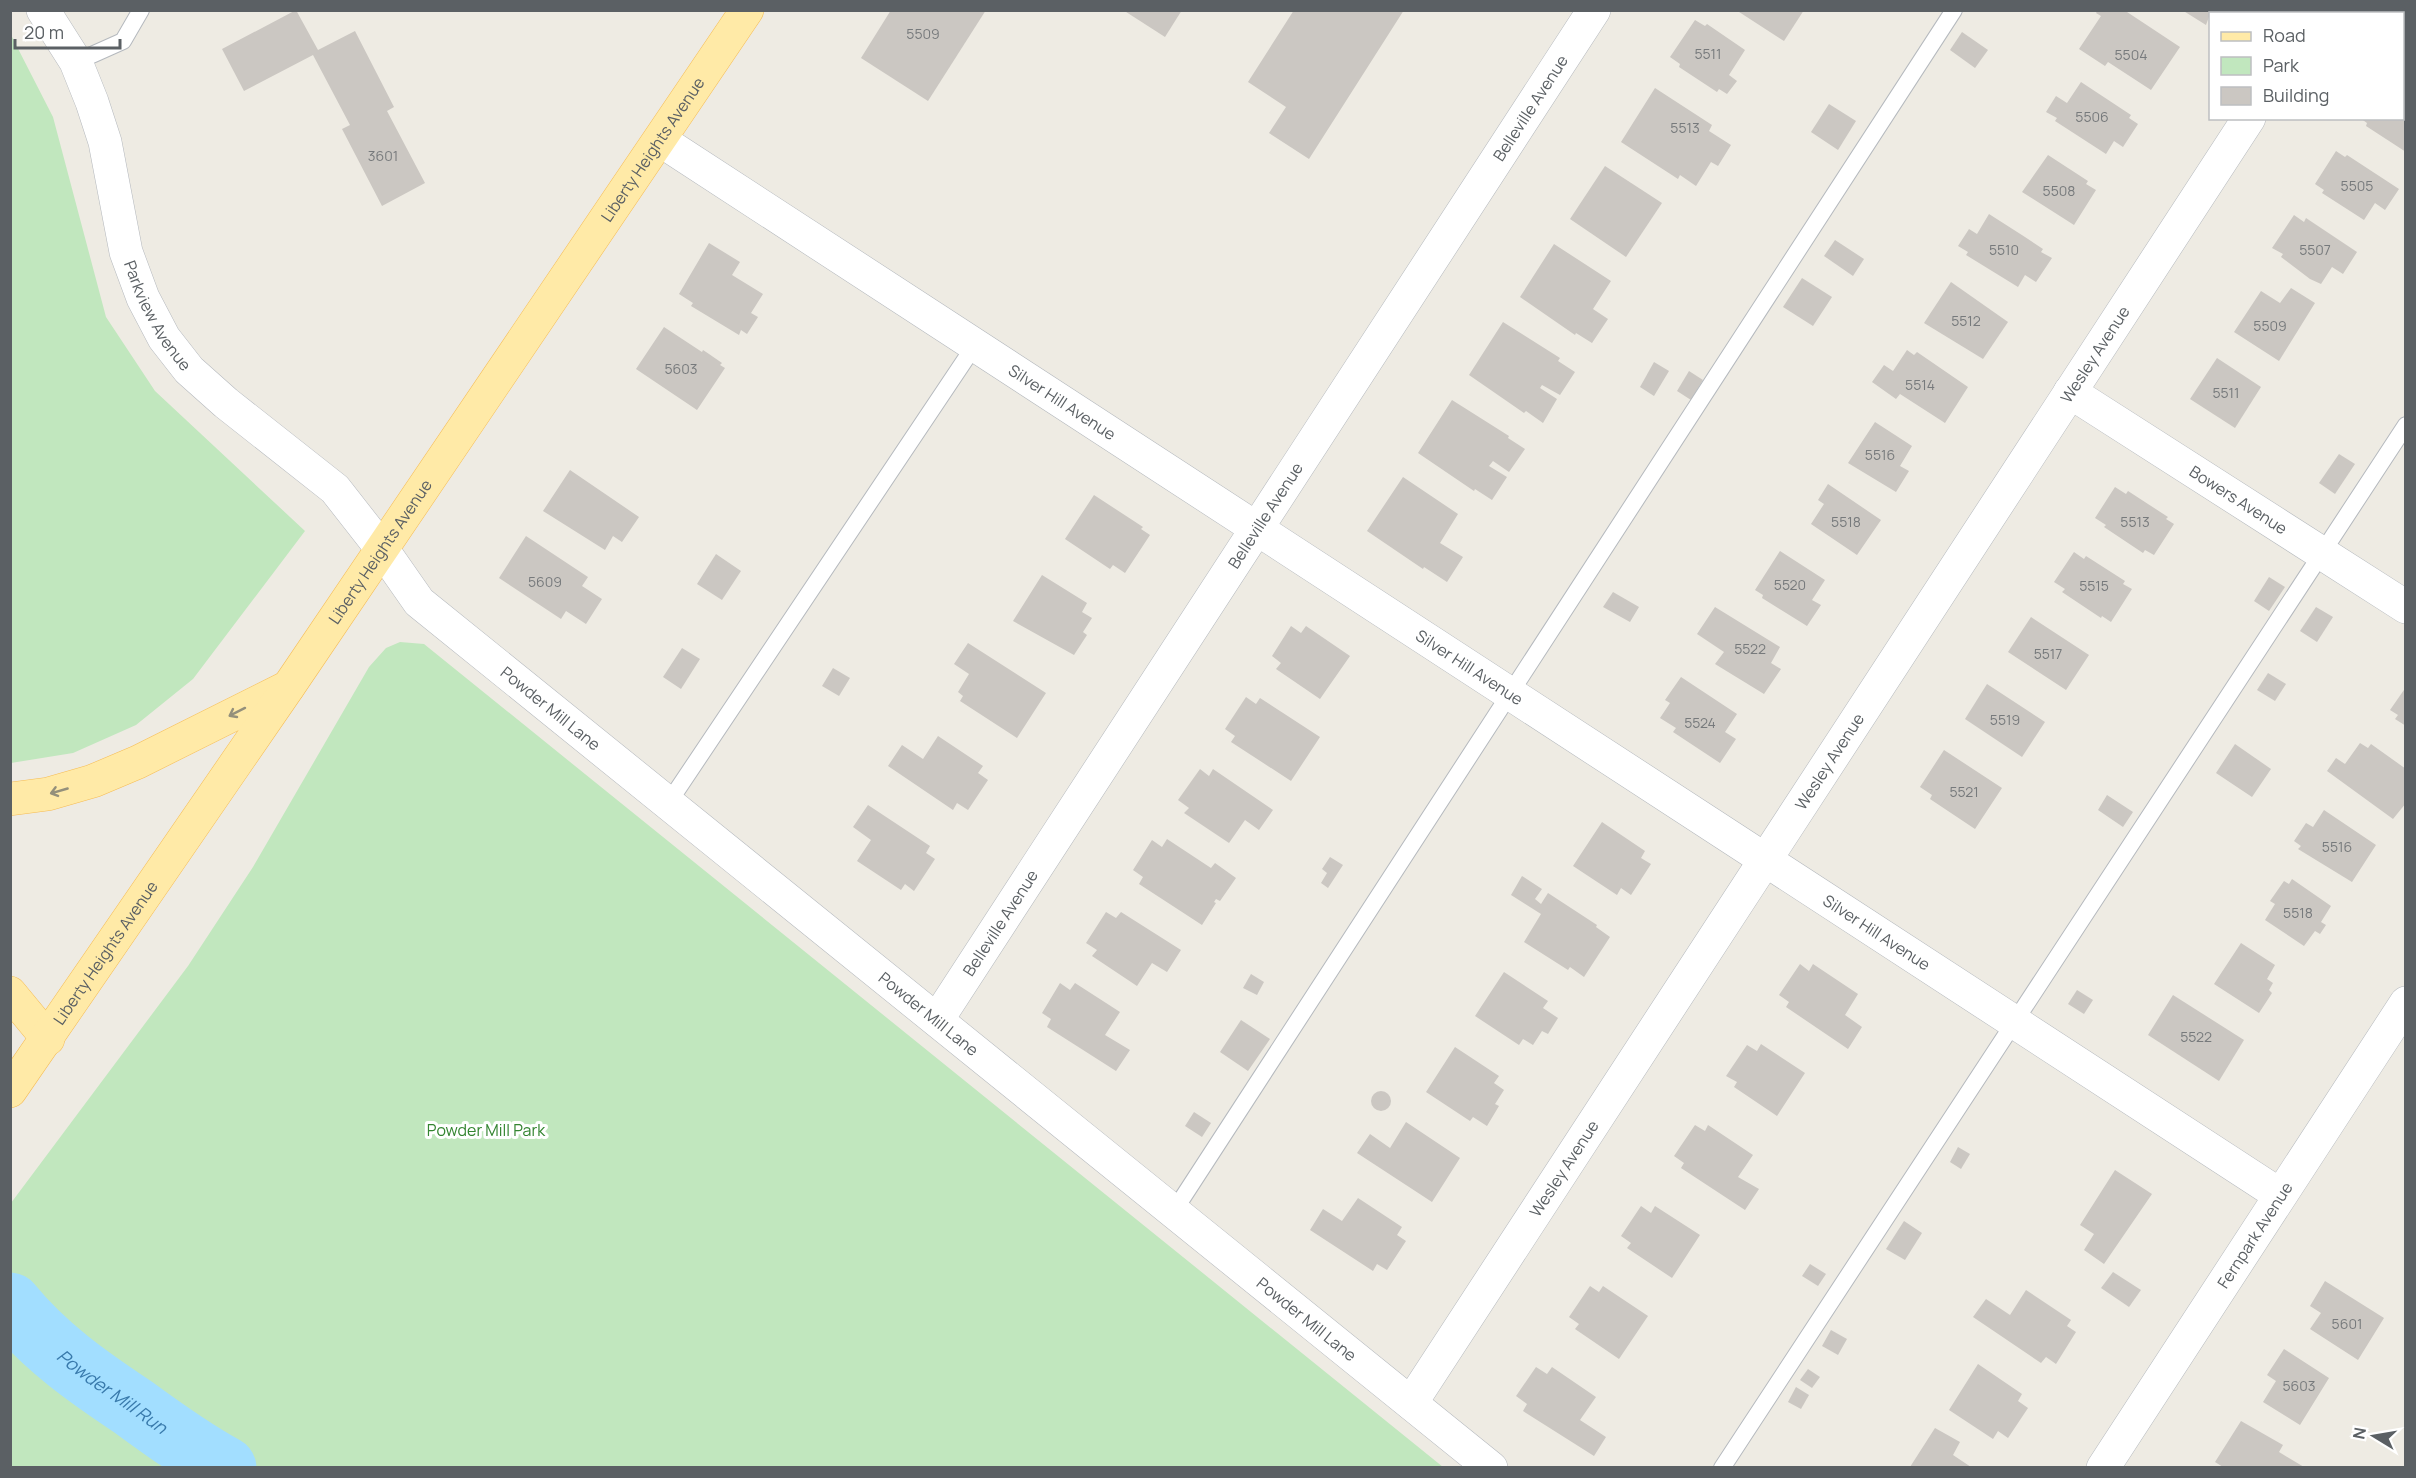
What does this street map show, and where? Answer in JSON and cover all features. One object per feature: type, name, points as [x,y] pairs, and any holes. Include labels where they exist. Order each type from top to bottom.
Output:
[{"type":"main road","name":"Liberty Heights Avenue","points":[[10,1091],[289,686],[747,10]]},
{"type":"main road","points":[[10,799],[48,794],[93,781],[138,762],[289,686]]},
{"type":"main road","points":[[10,993],[48,1039]]},
{"type":"main road","points":[[10,1025],[48,1039]]},
{"type":"street","name":"Parkview Avenue","points":[[43,10],[76,62],[105,142],[126,252],[143,298],[164,338],[196,377],[335,489],[382,549]]},
{"type":"street","name":"Belleville Avenue","points":[[937,1020],[1594,10]]},
{"type":"street","name":"Wesley Avenue","points":[[1411,1403],[2248,120]]},
{"type":"street","name":"Silver Hill Avenue","points":[[660,140],[2280,1195]]},
{"type":"street","name":"Bowers Avenue","points":[[2070,393],[2406,608]]},
{"type":"street","name":"Powder Mill Lane","points":[[382,549],[419,602],[1491,1467]]},
{"type":"street","name":"Fernpark Avenue","points":[[2103,1467],[2406,1003]]},
{"type":"lane","points":[[76,62],[123,41],[141,10]]},
{"type":"lane","points":[[1174,1211],[1954,10]]},
{"type":"lane","points":[[669,802],[975,345]]},
{"type":"lane","points":[[1722,1467],[2406,425]]},
{"type":"green space","points":[[10,33],[53,117],[106,317],[155,391],[305,531],[193,679],[136,725],[73,753],[11,763]]},
{"type":"green space","name":"Powder Mill Park","points":[[400,642],[424,644],[1443,1467],[11,1467],[11,1203],[188,966],[253,867],[369,667],[386,648]]},
{"type":"building","points":[[296,10],[318,50],[355,31],[394,107],[387,111],[425,183],[382,206],[342,129],[350,125],[313,55],[244,91],[222,49]]},
{"type":"building","points":[[891,10],[986,10],[928,101],[861,58]]},
{"type":"building","points":[[1123,10],[1182,10],[1165,37]]},
{"type":"building","points":[[1294,10],[1404,10],[1309,159],[1269,133],[1286,107],[1248,82]]},
{"type":"building","points":[[1736,10],[1804,10],[1784,41]]},
{"type":"building","points":[[2098,10],[2124,10],[2180,47],[2151,90],[2108,62],[2105,66],[2079,49],[2101,16],[2096,13]]},
{"type":"building","points":[[2182,10],[2215,10],[2209,12],[2206,25]]},
{"type":"building","points":[[1695,20],[1705,26],[1707,24],[1745,50],[1729,75],[1737,81],[1727,94],[1719,89],[1717,92],[1679,67],[1680,64],[1670,57]]},
{"type":"building","points":[[1962,32],[1988,50],[1975,68],[1950,50]]},
{"type":"building","points":[[2081,82],[2131,115],[2129,118],[2138,124],[2123,147],[2114,141],[2106,154],[2055,121],[2057,118],[2046,112],[2056,96],[2067,103]]},
{"type":"building","points":[[1655,88],[1712,125],[1709,131],[1731,145],[1718,166],[1711,162],[1696,186],[1680,175],[1678,179],[1621,142]]},
{"type":"building","points":[[2404,97],[2406,98],[2406,152],[2366,126],[2367,123],[2363,120],[2404,120]]},
{"type":"building","points":[[1829,104],[1856,121],[1838,150],[1811,132]]},
{"type":"building","points":[[2336,151],[2345,157],[2347,155],[2399,189],[2385,210],[2375,203],[2364,220],[2322,193],[2324,190],[2315,184]]},
{"type":"building","points":[[2048,155],[2088,181],[2086,184],[2096,190],[2074,225],[2022,192]]},
{"type":"building","points":[[1605,166],[1662,203],[1626,257],[1570,219]]},
{"type":"building","points":[[1989,214],[2043,249],[2041,252],[2052,258],[2036,282],[2025,275],[2018,287],[1966,255],[1968,252],[1958,246],[1969,229],[1977,234]]},
{"type":"building","points":[[2294,215],[2304,222],[2306,218],[2357,252],[2343,274],[2332,267],[2321,284],[2310,279],[2281,257],[2283,254],[2272,248]]},
{"type":"building","points":[[1835,240],[1864,259],[1853,276],[1824,256]]},
{"type":"building","points":[[709,243],[740,262],[732,275],[763,294],[751,313],[758,317],[747,334],[741,330],[739,335],[691,306],[693,303],[679,294]]},
{"type":"building","points":[[1554,244],[1611,281],[1593,309],[1608,319],[1592,343],[1576,333],[1575,335],[1520,297]]},
{"type":"building","points":[[1802,278],[1832,297],[1813,326],[1783,307]]},
{"type":"building","points":[[1951,282],[2008,322],[1983,359],[1924,323]]},
{"type":"building","points":[[2291,288],[2315,303],[2279,361],[2234,332],[2261,291],[2280,303]]},
{"type":"building","points":[[1503,322],[1560,358],[1558,361],[1575,372],[1560,395],[1542,385],[1540,388],[1557,399],[1543,423],[1526,411],[1524,413],[1469,375]]},
{"type":"building","points":[[664,327],[702,352],[703,350],[709,354],[725,368],[697,410],[636,369]]},
{"type":"building","points":[[1907,350],[1914,355],[1917,352],[1968,387],[1945,423],[1900,394],[1896,399],[1872,382],[1884,365],[1893,371]]},
{"type":"building","points":[[2217,358],[2261,387],[2235,428],[2190,399]]},
{"type":"building","points":[[1654,362],[1669,371],[1654,396],[1640,387]]},
{"type":"building","points":[[1689,371],[1703,380],[1691,400],[1677,391]]},
{"type":"building","points":[[1452,400],[1509,436],[1508,438],[1525,449],[1509,472],[1493,461],[1489,466],[1507,477],[1492,500],[1475,489],[1474,491],[1418,453]]},
{"type":"building","points":[[1875,422],[1912,446],[1900,466],[1909,471],[1896,492],[1848,463]]},
{"type":"building","points":[[2339,454],[2355,464],[2335,494],[2319,483]]},
{"type":"building","points":[[570,470],[639,517],[622,542],[613,536],[605,550],[543,511]]},
{"type":"building","points":[[1403,477],[1458,514],[1440,543],[1463,557],[1447,582],[1424,567],[1423,569],[1367,531]]},
{"type":"building","points":[[1828,484],[1881,520],[1857,555],[1811,524],[1824,504],[1818,500]]},
{"type":"building","points":[[2115,487],[2126,494],[2128,491],[2168,517],[2166,519],[2174,524],[2154,555],[2145,550],[2143,553],[2104,527],[2106,525],[2095,518]]},
{"type":"building","points":[[1094,495],[1143,527],[1141,529],[1150,535],[1125,573],[1113,565],[1110,569],[1065,539]]},
{"type":"building","points":[[526,536],[588,577],[582,586],[602,599],[586,624],[566,611],[561,619],[499,578]]},
{"type":"building","points":[[1780,551],[1825,580],[1812,600],[1821,605],[1807,626],[1762,598],[1763,595],[1755,590]]},
{"type":"building","points":[[2074,552],[2084,559],[2086,556],[2125,581],[2123,584],[2132,589],[2111,622],[2102,616],[2101,618],[2062,592],[2065,589],[2054,582]]},
{"type":"building","points":[[716,554],[741,571],[722,600],[697,584]]},
{"type":"building","points":[[1042,575],[1087,603],[1082,612],[1092,618],[1083,632],[1087,635],[1074,655],[1013,621]]},
{"type":"building","points":[[2269,577],[2285,587],[2269,611],[2254,601]]},
{"type":"building","points":[[1613,592],[1639,607],[1630,622],[1603,607]]},
{"type":"building","points":[[1715,607],[1780,647],[1771,663],[1781,669],[1764,694],[1715,664],[1724,652],[1697,634]]},
{"type":"building","points":[[2316,607],[2333,617],[2317,642],[2300,631]]},
{"type":"building","points":[[2031,617],[2089,655],[2066,690],[2008,652]]},
{"type":"building","points":[[1291,626],[1301,633],[1306,626],[1350,656],[1320,699],[1276,669],[1281,663],[1272,656]]},
{"type":"building","points":[[968,643],[1046,693],[1017,738],[960,701],[963,696],[958,692],[969,674],[954,664]]},
{"type":"building","points":[[682,648],[700,659],[681,689],[663,677]]},
{"type":"building","points":[[833,668],[850,678],[839,696],[822,686]]},
{"type":"building","points":[[2268,673],[2286,684],[2275,701],[2257,690]]},
{"type":"building","points":[[1681,677],[1737,714],[1725,732],[1736,739],[1720,763],[1673,732],[1676,728],[1660,718],[1670,703],[1665,700]]},
{"type":"building","points":[[1987,684],[2045,722],[2022,757],[1965,719]]},
{"type":"building","points":[[2406,687],[2406,726],[2395,719],[2398,715],[2390,710]]},
{"type":"building","points":[[1246,697],[1256,704],[1260,698],[1320,737],[1291,781],[1231,742],[1235,736],[1225,729]]},
{"type":"building","points":[[938,736],[983,766],[978,773],[988,780],[968,810],[957,803],[953,810],[888,766],[902,745],[923,759]]},
{"type":"building","points":[[2360,743],[2368,748],[2371,744],[2406,769],[2406,803],[2393,819],[2327,771],[2336,758],[2345,764]]},
{"type":"building","points":[[2235,744],[2271,769],[2252,797],[2216,773]]},
{"type":"building","points":[[1944,750],[2002,788],[1975,829],[1930,799],[1932,795],[1920,787]]},
{"type":"building","points":[[1200,769],[1209,776],[1213,769],[1273,810],[1259,830],[1245,820],[1229,843],[1184,813],[1189,808],[1178,800]]},
{"type":"building","points":[[2107,795],[2133,812],[2123,827],[2098,810]]},
{"type":"building","points":[[868,805],[930,846],[926,853],[935,859],[914,891],[905,884],[901,890],[857,861],[871,840],[853,827]]},
{"type":"building","points":[[2324,810],[2376,845],[2352,882],[2298,849],[2301,846],[2294,841],[2306,823],[2313,827]]},
{"type":"building","points":[[1602,822],[1645,851],[1641,858],[1651,864],[1631,895],[1621,888],[1617,895],[1573,866]]},
{"type":"building","points":[[1167,839],[1211,868],[1215,863],[1236,878],[1220,901],[1216,899],[1214,902],[1216,903],[1202,925],[1139,884],[1143,877],[1133,870],[1152,840],[1162,847]]},
{"type":"building","points":[[1330,857],[1343,865],[1328,888],[1321,883],[1327,873],[1322,869]]},
{"type":"building","points":[[1522,876],[1542,889],[1535,899],[1541,904],[1548,893],[1597,925],[1596,927],[1610,937],[1584,977],[1570,967],[1568,970],[1524,942],[1541,914],[1511,895]]},
{"type":"building","points":[[2292,879],[2331,906],[2321,922],[2326,925],[2320,934],[2315,931],[2304,946],[2265,920],[2275,904],[2270,901],[2284,881],[2289,884]]},
{"type":"building","points":[[1106,912],[1116,918],[1121,912],[1181,950],[1167,972],[1152,963],[1137,986],[1092,956],[1097,950],[1086,943]]},
{"type":"building","points":[[2241,943],[2275,965],[2267,979],[2273,983],[2269,990],[2272,993],[2259,1013],[2214,984]]},
{"type":"building","points":[[1800,964],[1809,971],[1813,964],[1858,994],[1845,1015],[1862,1027],[1848,1049],[1786,1007],[1789,1002],[1779,995]]},
{"type":"building","points":[[1504,972],[1548,1001],[1543,1008],[1558,1018],[1548,1034],[1542,1031],[1533,1045],[1523,1039],[1519,1045],[1475,1016]]},
{"type":"building","points":[[1251,974],[1264,982],[1257,995],[1243,988]]},
{"type":"building","points":[[1060,983],[1070,990],[1075,983],[1120,1012],[1105,1035],[1130,1050],[1116,1071],[1047,1027],[1051,1019],[1042,1013]]},
{"type":"building","points":[[2077,990],[2093,1000],[2084,1014],[2068,1004]]},
{"type":"building","points":[[2173,995],[2244,1040],[2219,1081],[2148,1035]]},
{"type":"building","points":[[1241,1020],[1270,1039],[1248,1071],[1220,1052]]},
{"type":"building","points":[[1761,1044],[1805,1073],[1777,1116],[1734,1087],[1737,1082],[1726,1076],[1747,1045],[1757,1051]]},
{"type":"building","points":[[1455,1047],[1499,1076],[1494,1083],[1504,1090],[1495,1104],[1499,1106],[1487,1126],[1473,1117],[1470,1121],[1426,1092]]},
{"type":"building","points":[[1381,1091],[1388,1094],[1391,1101],[1388,1108],[1381,1111],[1374,1108],[1371,1101],[1374,1094]]},
{"type":"building","points":[[1194,1112],[1211,1123],[1202,1137],[1185,1126]]},
{"type":"building","points":[[1406,1122],[1460,1158],[1432,1202],[1357,1153],[1370,1134],[1390,1148]]},
{"type":"building","points":[[1695,1125],[1705,1131],[1708,1125],[1753,1155],[1738,1177],[1759,1189],[1745,1210],[1681,1168],[1684,1163],[1674,1156]]},
{"type":"building","points":[[1958,1147],[1970,1154],[1961,1169],[1950,1162]]},
{"type":"building","points":[[2115,1170],[2152,1194],[2104,1264],[2084,1250],[2094,1234],[2080,1225]]},
{"type":"building","points":[[1358,1198],[1402,1227],[1397,1235],[1406,1241],[1387,1270],[1377,1264],[1373,1271],[1310,1230],[1323,1209],[1342,1221]]},
{"type":"building","points":[[1641,1206],[1651,1213],[1655,1206],[1700,1235],[1672,1278],[1627,1248],[1631,1243],[1621,1236]]},
{"type":"building","points":[[1904,1221],[1922,1233],[1905,1260],[1886,1249]]},
{"type":"building","points":[[1810,1264],[1826,1274],[1818,1286],[1802,1276]]},
{"type":"building","points":[[2113,1272],[2141,1290],[2129,1307],[2101,1288]]},
{"type":"building","points":[[2325,1281],[2384,1318],[2358,1360],[2310,1329],[2321,1313],[2310,1306]]},
{"type":"building","points":[[1590,1286],[1599,1292],[1603,1286],[1648,1316],[1619,1359],[1575,1329],[1579,1324],[1569,1317]]},
{"type":"building","points":[[2026,1290],[2071,1320],[2067,1326],[2076,1332],[2056,1364],[2046,1357],[2041,1363],[1973,1317],[1986,1299],[2010,1315]]},
{"type":"building","points":[[1831,1330],[1847,1339],[1838,1355],[1822,1346]]},
{"type":"building","points":[[2284,1349],[2329,1378],[2300,1425],[2263,1402],[2276,1381],[2267,1375]]},
{"type":"building","points":[[1978,1364],[2022,1394],[2018,1401],[2028,1408],[2008,1438],[1998,1431],[1993,1439],[1949,1410]]},
{"type":"building","points":[[1536,1367],[1547,1374],[1552,1367],[1596,1397],[1580,1420],[1606,1437],[1594,1456],[1523,1411],[1527,1404],[1516,1396]]},
{"type":"building","points":[[1808,1369],[1820,1377],[1812,1388],[1800,1380]]},
{"type":"building","points":[[1796,1387],[1809,1395],[1801,1409],[1788,1402]]},
{"type":"building","points":[[2241,1421],[2283,1445],[2279,1452],[2304,1467],[2223,1467],[2215,1462]]},
{"type":"building","points":[[1935,1428],[1960,1442],[1953,1455],[1971,1467],[1910,1467]]},
{"type":"waterway","name":"Powder Mill Run","points":[[10,1304],[52,1348],[84,1373],[178,1439],[225,1468]]}]
